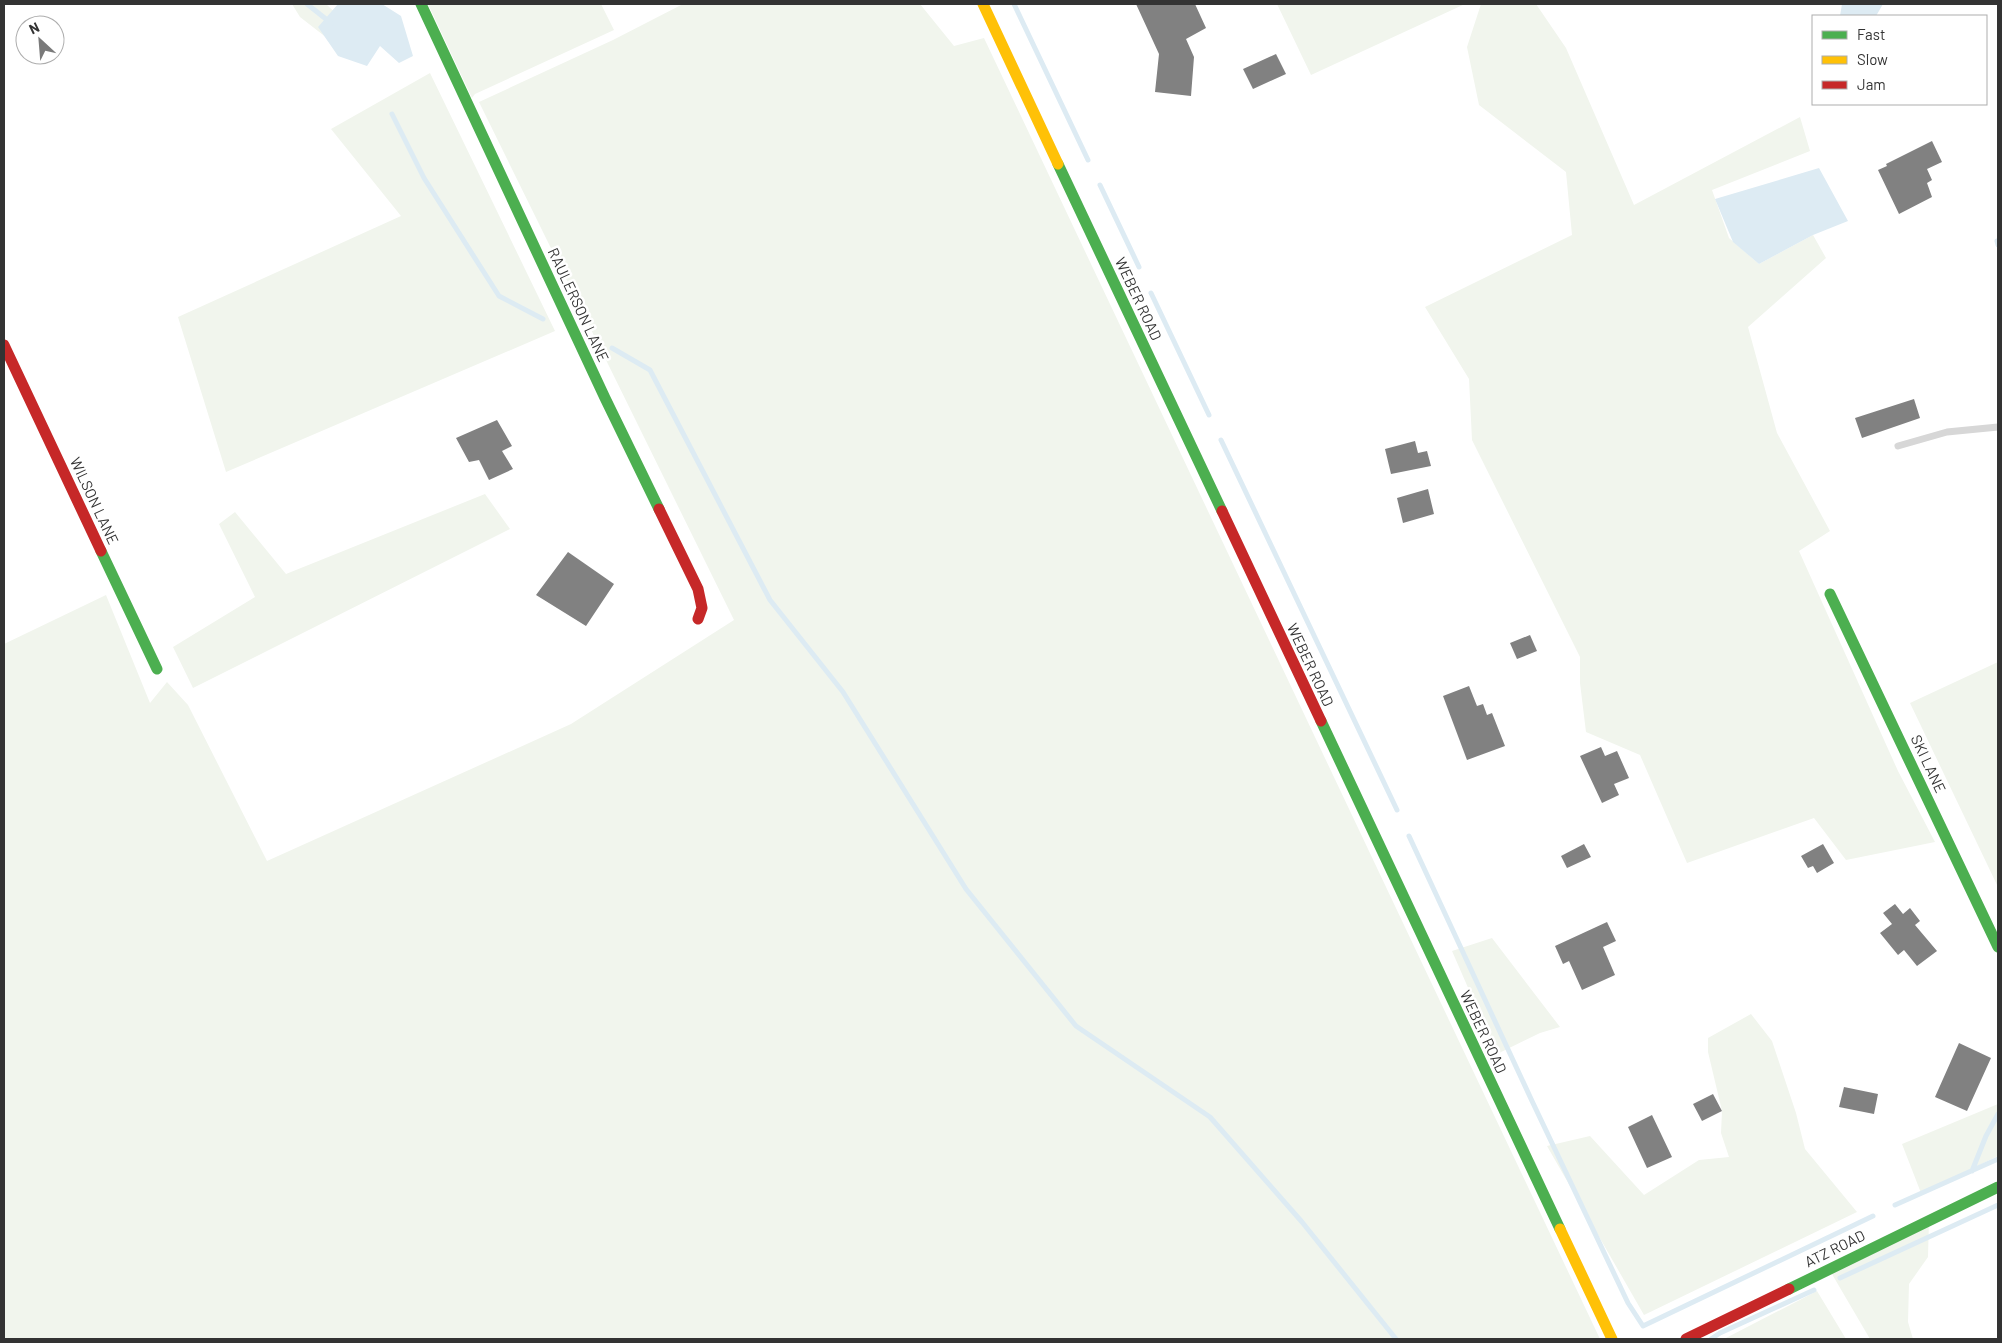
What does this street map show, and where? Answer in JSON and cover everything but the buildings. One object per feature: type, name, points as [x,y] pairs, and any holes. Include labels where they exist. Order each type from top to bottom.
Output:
[{"type":"street","name":"RAULERSON LANE","points":[[421,4],[605,398],[698,589],[702,608],[698,619]]},
{"type":"street","name":"WEBER ROAD","points":[[983,4],[1612,1339]]},
{"type":"street","name":"WILSON LANE","points":[[4,345],[157,669]]},
{"type":"street","name":"SKI LANE","points":[[1830,594],[1998,947]]},
{"type":"street","name":"ATZ ROAD","points":[[1686,1339],[1998,1187]]},
{"type":"lane","points":[[1898,446],[1947,432],[1998,427]]},
{"type":"shaded area","points":[[292,4],[326,4],[347,24],[336,45],[300,17]]},
{"type":"shaded area","points":[[338,4],[382,4],[401,16],[413,56],[399,63],[380,46],[367,66],[338,56],[318,27]]},
{"type":"shaded area","points":[[428,4],[601,4],[614,30],[475,94],[472,98]]},
{"type":"shaded area","points":[[683,4],[920,4],[954,46],[984,38],[1600,1339],[4,1339],[4,644],[106,595],[150,703],[167,682],[188,705],[267,861],[571,724],[734,620],[479,102],[613,40]]},
{"type":"shaded area","points":[[1277,4],[1465,4],[1311,75]]},
{"type":"shaded area","points":[[1481,4],[1536,4],[1566,48],[1634,205],[1800,117],[1810,151],[1712,190],[1729,238],[1759,264],[1813,235],[1826,258],[1748,327],[1777,433],[1830,531],[1799,551],[1898,771],[1935,842],[1846,860],[1814,818],[1687,863],[1640,755],[1586,732],[1580,683],[1580,657],[1472,440],[1469,379],[1425,307],[1572,235],[1566,172],[1479,105],[1467,47]]},
{"type":"shaded area","points":[[1842,4],[1883,4],[1877,15],[1840,15]]},
{"type":"shaded area","points":[[430,73],[555,331],[226,472],[178,317],[401,216],[331,129]]},
{"type":"shaded area","points":[[1819,168],[1848,221],[1813,235],[1759,264],[1733,242],[1715,199]]},
{"type":"shaded area","points":[[485,494],[510,529],[193,688],[173,647],[255,597],[219,524],[235,512],[286,574]]},
{"type":"shaded area","points":[[1998,662],[1998,887],[1910,703]]},
{"type":"shaded area","points":[[1492,938],[1560,1027],[1540,1033],[1497,1054],[1452,951]]},
{"type":"shaded area","points":[[1751,1014],[1772,1041],[1796,1113],[1805,1149],[1857,1212],[1644,1315],[1547,1146],[1590,1136],[1644,1195],[1699,1160],[1729,1157],[1721,1133],[1722,1111],[1708,1052],[1708,1038]]},
{"type":"shaded area","points":[[1998,1104],[1998,1156],[1921,1193],[1902,1144]]},
{"type":"shaded area","points":[[1929,1220],[1928,1257],[1909,1284],[1908,1322],[1913,1339],[1870,1339],[1829,1269]]},
{"type":"shaded area","points":[[1817,1291],[1846,1339],[1724,1339]]},
{"type":"waterway","points":[[307,4],[331,23]]},
{"type":"waterway","points":[[1014,4],[1088,160]]},
{"type":"waterway","points":[[392,114],[424,178],[499,296],[543,319]]},
{"type":"waterway","points":[[1100,185],[1139,267]]},
{"type":"waterway","points":[[1997,241],[1998,245]]},
{"type":"waterway","points":[[1151,293],[1209,415]]},
{"type":"waterway","points":[[612,348],[650,370],[770,600],[843,692],[966,889],[1076,1026],[1210,1117],[1302,1222],[1396,1339]]},
{"type":"waterway","points":[[1221,440],[1397,810]]},
{"type":"waterway","points":[[1409,836],[1628,1303],[1643,1326],[1873,1216]]},
{"type":"waterway","points":[[1972,1171],[1986,1136],[1998,1114]]},
{"type":"waterway","points":[[1895,1205],[1998,1159]]},
{"type":"waterway","points":[[1840,1278],[1998,1205]]},
{"type":"waterway","points":[[1711,1339],[1720,1333],[1814,1290]]},
{"type":"traffic: fast","points":[[421,4],[605,398],[659,509]]},
{"type":"traffic: fast","points":[[1058,164],[1222,511]]},
{"type":"traffic: fast","points":[[101,551],[157,669]]},
{"type":"traffic: fast","points":[[1830,594],[1998,947]]},
{"type":"traffic: fast","points":[[1321,721],[1560,1229]]},
{"type":"traffic: fast","points":[[1789,1289],[1998,1187]]},
{"type":"traffic: slow","points":[[983,4],[1058,164]]},
{"type":"traffic: slow","points":[[1560,1229],[1612,1339]]},
{"type":"traffic: jam","points":[[4,345],[101,551]]},
{"type":"traffic: jam","points":[[659,509],[698,589],[702,608],[698,619]]},
{"type":"traffic: jam","points":[[1222,511],[1321,721]]},
{"type":"traffic: jam","points":[[1686,1339],[1789,1289]]}]
